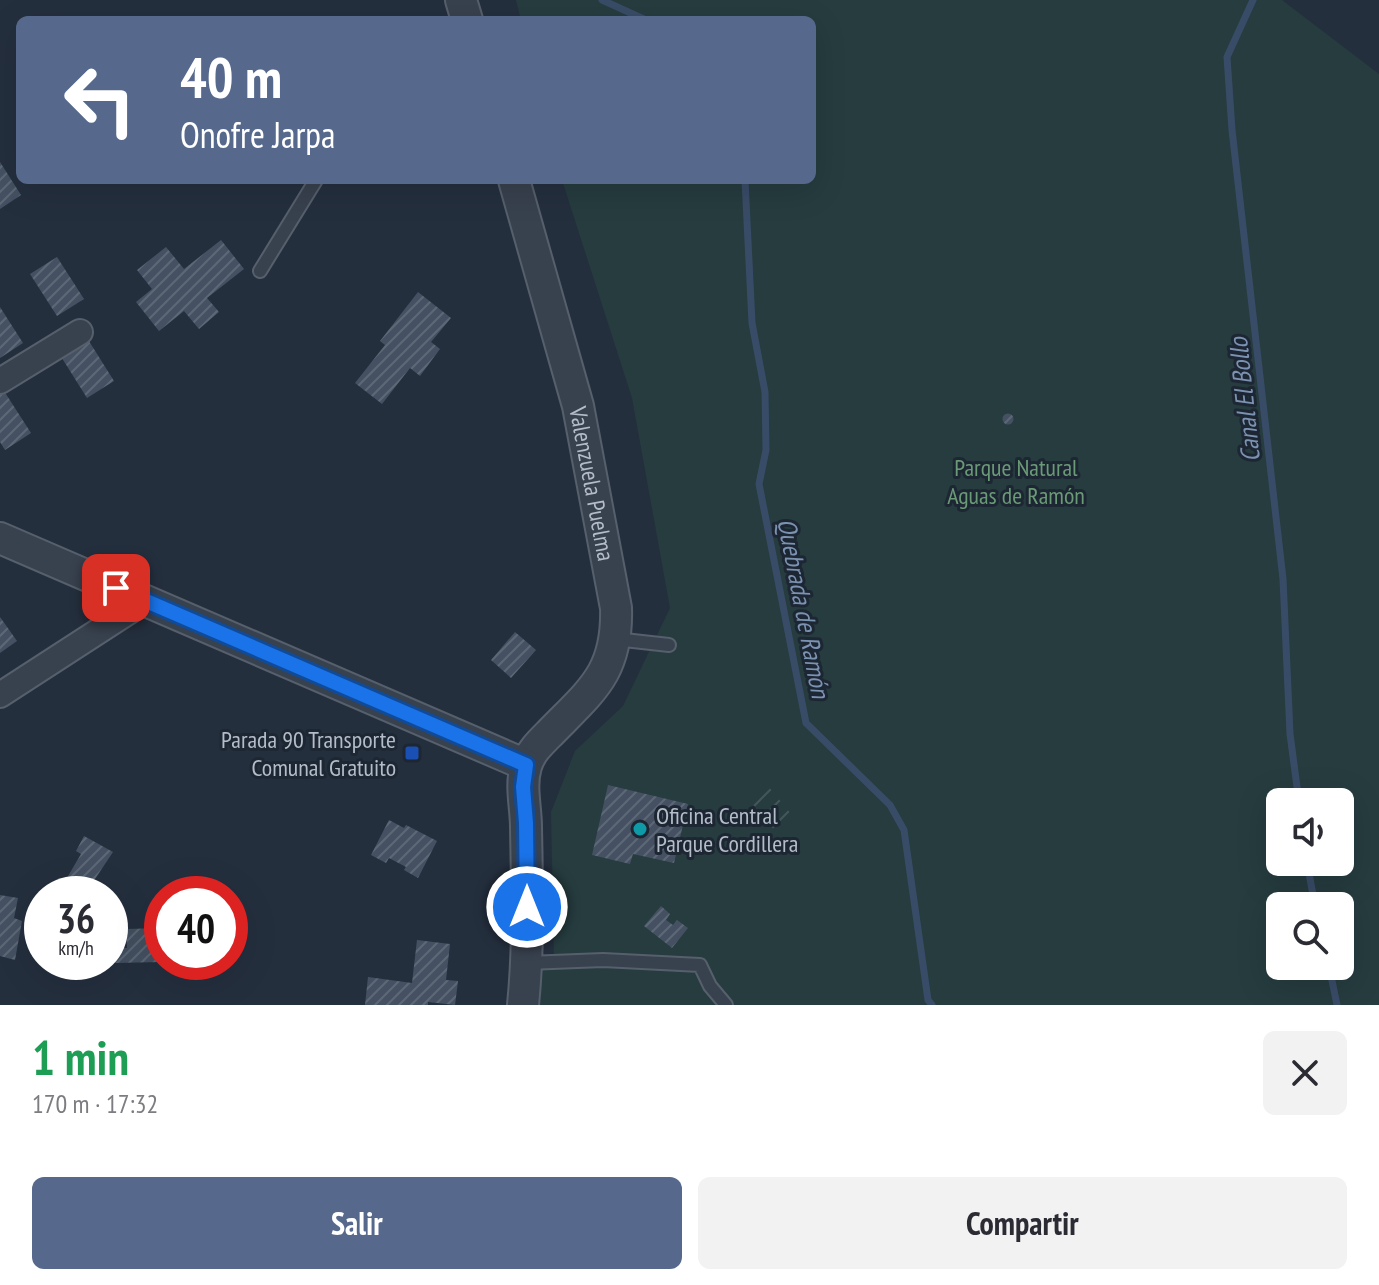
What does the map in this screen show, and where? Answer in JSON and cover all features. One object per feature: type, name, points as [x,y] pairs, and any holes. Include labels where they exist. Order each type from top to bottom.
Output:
[{"type":"street","name":"Valenzuela Puelma","points":[[515,184],[578,406],[616,608],[615,639],[606,668],[590,694],[534,749],[526,765]]},
{"type":"street","points":[[0,381],[80,332]]},
{"type":"street","points":[[0,538],[526,765],[523,787],[527,963],[523,1005]]},
{"type":"street","points":[[0,695],[145,601]]},
{"type":"lane","points":[[260,271],[314,184]]},
{"type":"lane","points":[[615,639],[669,645]]},
{"type":"lane","points":[[527,963],[603,960],[700,965],[710,986],[726,1005]]},
{"type":"green space","name":"Parque Natural Aguas de Ramón","points":[[516,0],[1282,0],[1379,74],[1379,1005],[534,1005],[538,974],[554,960],[551,812],[575,751],[623,706],[670,608],[632,398],[563,184],[816,184],[816,16],[520,16]]},
{"type":"green space","points":[[768,786],[792,815],[774,830],[750,801]]},
{"type":"building","points":[[0,162],[21,195],[0,209]]},
{"type":"building","points":[[221,240],[244,269],[207,298],[219,312],[199,329],[184,311],[159,331],[136,302],[152,289],[137,270],[166,247],[184,269]]},
{"type":"building","points":[[57,257],[84,299],[57,316],[30,274]]},
{"type":"building","points":[[418,292],[451,318],[431,342],[440,349],[420,376],[410,368],[382,404],[355,383],[385,345],[380,341]]},
{"type":"building","points":[[0,307],[23,343],[0,358]]},
{"type":"building","points":[[87,338],[114,381],[87,398],[60,355]]},
{"type":"building","points":[[4,391],[31,433],[5,450],[0,442],[0,393]]},
{"type":"building","points":[[1008,413],[1014,419],[1008,425],[1002,419]]},
{"type":"building","points":[[0,617],[17,641],[0,653]]},
{"type":"building","points":[[515,632],[536,650],[511,678],[491,660]]},
{"type":"building","name":"Oficina Central Parque Cordillera","points":[[608,785],[688,804],[674,863],[633,854],[630,864],[592,855]]},
{"type":"building","points":[[389,820],[437,841],[418,878],[389,858],[386,863],[371,855]]},
{"type":"building","points":[[84,836],[113,852],[97,876],[68,876],[81,854],[76,851]]},
{"type":"building","points":[[0,895],[18,898],[14,918],[22,921],[15,960],[0,956]]},
{"type":"building","points":[[661,906],[670,914],[666,920],[673,925],[677,920],[688,928],[672,948],[644,926]]},
{"type":"building","points":[[144,928],[144,962],[128,963],[128,929]]},
{"type":"building","points":[[417,940],[450,944],[446,980],[458,981],[455,1005],[428,1002],[428,1005],[365,1005],[368,977],[412,983]]},
{"type":"waterway","name":"Quebrada de Ramón","points":[[602,0],[637,16]]},
{"type":"waterway","name":"Canal El Bollo","points":[[1253,0],[1227,57],[1232,130],[1283,579],[1290,734],[1297,788]]},
{"type":"waterway","name":"Quebrada de Ramón","points":[[745,184],[752,323],[765,392],[766,450],[759,484],[806,723],[890,805],[904,830],[928,1000],[932,1005]]},
{"type":"waterway","name":"Canal El Bollo","points":[[1310,876],[1312,892]]},
{"type":"waterway","name":"Canal El Bollo","points":[[1332,980],[1337,1005]]},
{"type":"place","name":"Parada 90 Transporte Comunal Gratuito","points":[[412,753]]},
{"type":"place","name":"Oficina Central Parque Cordillera","points":[[640,829]]},
{"type":"route","points":[[116,588],[526,765],[523,787],[527,907]]}]
